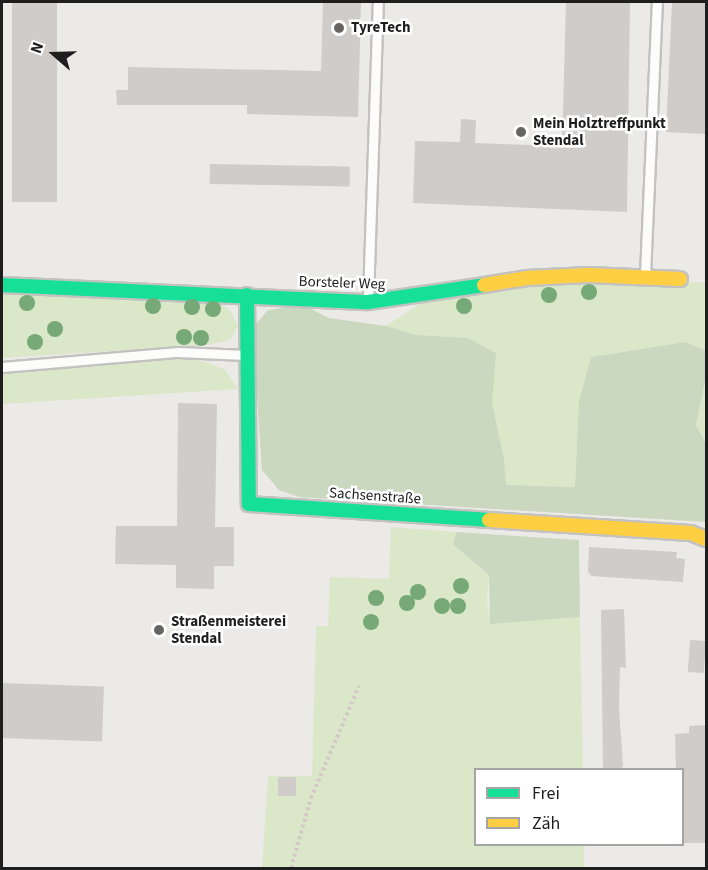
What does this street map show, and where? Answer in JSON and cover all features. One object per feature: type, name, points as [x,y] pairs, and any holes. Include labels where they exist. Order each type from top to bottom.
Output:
[{"type":"street","name":"Borsteler Weg","points":[[2,285],[368,302],[393,301],[527,278],[680,279]]},
{"type":"street","name":"Sachsenstraße","points":[[247,295],[249,504],[691,533],[706,539]]},
{"type":"lane","points":[[368,302],[378,2]]},
{"type":"lane","points":[[645,278],[657,2]]},
{"type":"lane","points":[[2,367],[178,352],[246,355]]},
{"type":"path","points":[[291,868],[311,798],[359,686]]},
{"type":"green space","points":[[706,282],[706,351],[686,342],[591,357],[579,401],[575,487],[505,485],[504,459],[492,403],[495,353],[468,338],[416,335],[386,326],[421,303],[514,286]]},
{"type":"green space","points":[[2,292],[218,303],[230,310],[238,326],[230,340],[208,345],[2,358]]},
{"type":"green space","points":[[303,305],[329,318],[386,326],[416,335],[468,338],[496,353],[492,403],[504,459],[506,485],[575,487],[579,401],[591,357],[686,342],[706,351],[706,376],[696,425],[706,444],[706,522],[299,497],[279,490],[262,470],[253,341],[256,324],[268,310]]},
{"type":"green space","points":[[133,359],[191,359],[209,363],[225,370],[238,389],[2,404],[2,371]]},
{"type":"green space","points":[[706,376],[706,444],[696,425]]},
{"type":"green space","points":[[391,527],[456,532],[453,544],[489,575],[487,600],[490,623],[580,617],[583,768],[474,768],[474,846],[584,846],[584,868],[262,868],[268,776],[312,776],[316,626],[328,626],[330,577],[389,579]]},
{"type":"green space","points":[[456,532],[579,540],[580,617],[490,624],[489,575],[453,544]]},
{"type":"building","points":[[12,2],[57,2],[57,202],[12,202]]},
{"type":"building","points":[[323,2],[361,2],[358,117],[247,114],[247,105],[117,105],[116,90],[128,90],[128,67],[321,71]]},
{"type":"building","points":[[566,2],[630,2],[627,212],[413,203],[415,141],[460,142],[461,119],[476,120],[475,143],[562,146]]},
{"type":"building","points":[[672,2],[706,2],[706,134],[666,132]]},
{"type":"building","points":[[210,164],[350,166],[350,186],[210,184]]},
{"type":"building","points":[[178,403],[217,404],[215,527],[234,527],[234,566],[214,566],[214,589],[176,588],[176,565],[115,564],[116,526],[177,526]]},
{"type":"building","points":[[589,547],[677,552],[676,558],[685,559],[683,582],[592,576],[588,572]]},
{"type":"building","points":[[624,609],[626,668],[620,667],[619,708],[622,768],[603,768],[601,610]]},
{"type":"building","points":[[690,640],[706,641],[704,673],[688,672]]},
{"type":"building","points":[[2,683],[104,687],[102,742],[2,738]]},
{"type":"building","points":[[706,725],[706,843],[684,843],[684,768],[676,768],[675,734],[689,733],[689,726]]},
{"type":"building","points":[[278,777],[296,777],[296,796],[278,796]]},
{"type":"traffic: fast","points":[[2,285],[368,302],[484,285]]},
{"type":"traffic: fast","points":[[247,295],[249,504],[489,520]]},
{"type":"traffic: slow","points":[[484,285],[527,278],[588,275],[680,279]]},
{"type":"traffic: slow","points":[[489,520],[691,533],[706,539]]},
{"type":"place","name":"TyreTech","points":[[339,28]]},
{"type":"place","name":"Mein Holztreffpunkt Stendal","points":[[521,132]]},
{"type":"place","name":"Straßenmeisterei Stendal","points":[[159,630]]}]
